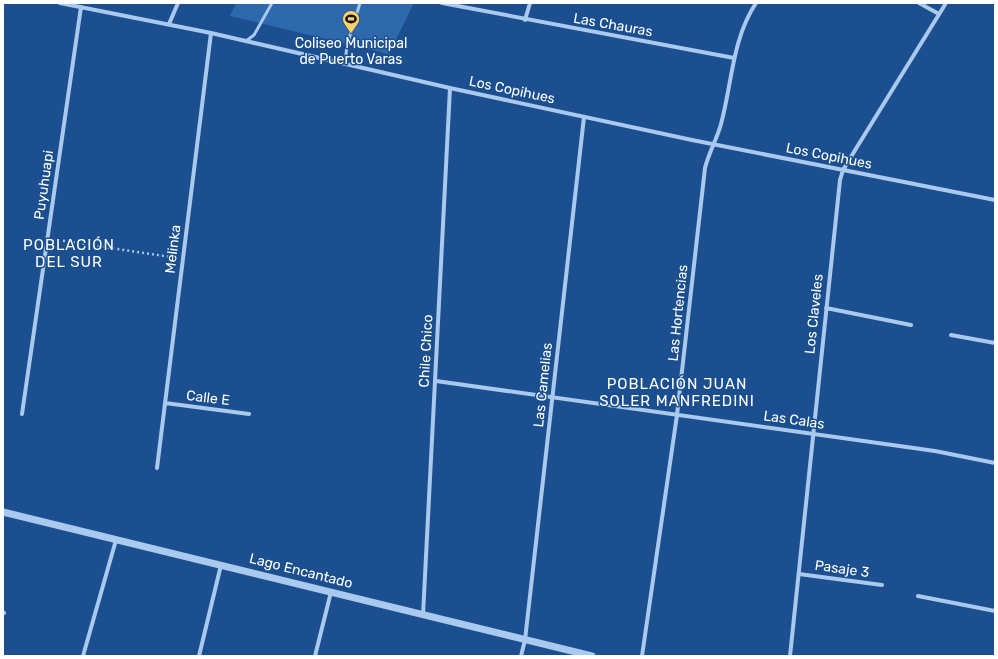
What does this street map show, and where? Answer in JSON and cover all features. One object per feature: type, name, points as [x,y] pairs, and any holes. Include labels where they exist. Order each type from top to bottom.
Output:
[{"type":"street","name":"Los Copihues","points":[[60,3],[211,33],[450,88],[713,144],[995,200]]},
{"type":"street","points":[[169,24],[178,3]]},
{"type":"street","name":"Las Chauras","points":[[442,3],[525,20],[734,58]]},
{"type":"street","points":[[525,20],[530,3]]},
{"type":"street","name":"Las Hortencias","points":[[642,656],[677,415],[705,168],[721,124],[734,58],[746,22],[756,3]]},
{"type":"street","points":[[919,3],[939,14]]},
{"type":"street","name":"Los Claveles","points":[[790,656],[838,190],[843,170],[946,3]]},
{"type":"street","name":"Puyuhuapi","points":[[22,414],[81,7]]},
{"type":"street","name":"Melinka","points":[[157,468],[211,33]]},
{"type":"street","name":"Chile Chico","points":[[423,615],[450,88]]},
{"type":"street","name":"Las Camelias","points":[[521,656],[525,640],[584,116]]},
{"type":"street","points":[[826,308],[911,325]]},
{"type":"street","points":[[951,335],[995,343]]},
{"type":"street","name":"Las Calas","points":[[436,381],[934,451],[995,462]]},
{"type":"street","name":"Calle E","points":[[165,404],[249,414]]},
{"type":"street","name":"Lago Encantado","points":[[3,512],[592,656]]},
{"type":"street","points":[[83,656],[116,540]]},
{"type":"street","points":[[199,656],[221,565]]},
{"type":"street","name":"Pasaje 3","points":[[799,574],[882,585]]},
{"type":"street","points":[[315,656],[331,592]]},
{"type":"street","points":[[918,596],[995,611]]},
{"type":"lane","points":[[246,41],[254,35],[272,3]]},
{"type":"lane","points":[[346,64],[347,45],[360,3]]},
{"type":"path","points":[[47,239],[183,258]]},
{"type":"shaded area","name":"Coliseo Municipal de Puerto Varas","points":[[236,3],[414,3],[389,54],[230,16]]},
{"type":"place","name":"Coliseo Municipal de Puerto Varas","points":[[351,34]]},
{"type":"district","name":"POBLACIÓN DEL SUR","points":[[69,254]]},
{"type":"district","name":"POBLACIÓN JUAN SOLER MANFREDINI","points":[[677,392]]}]
